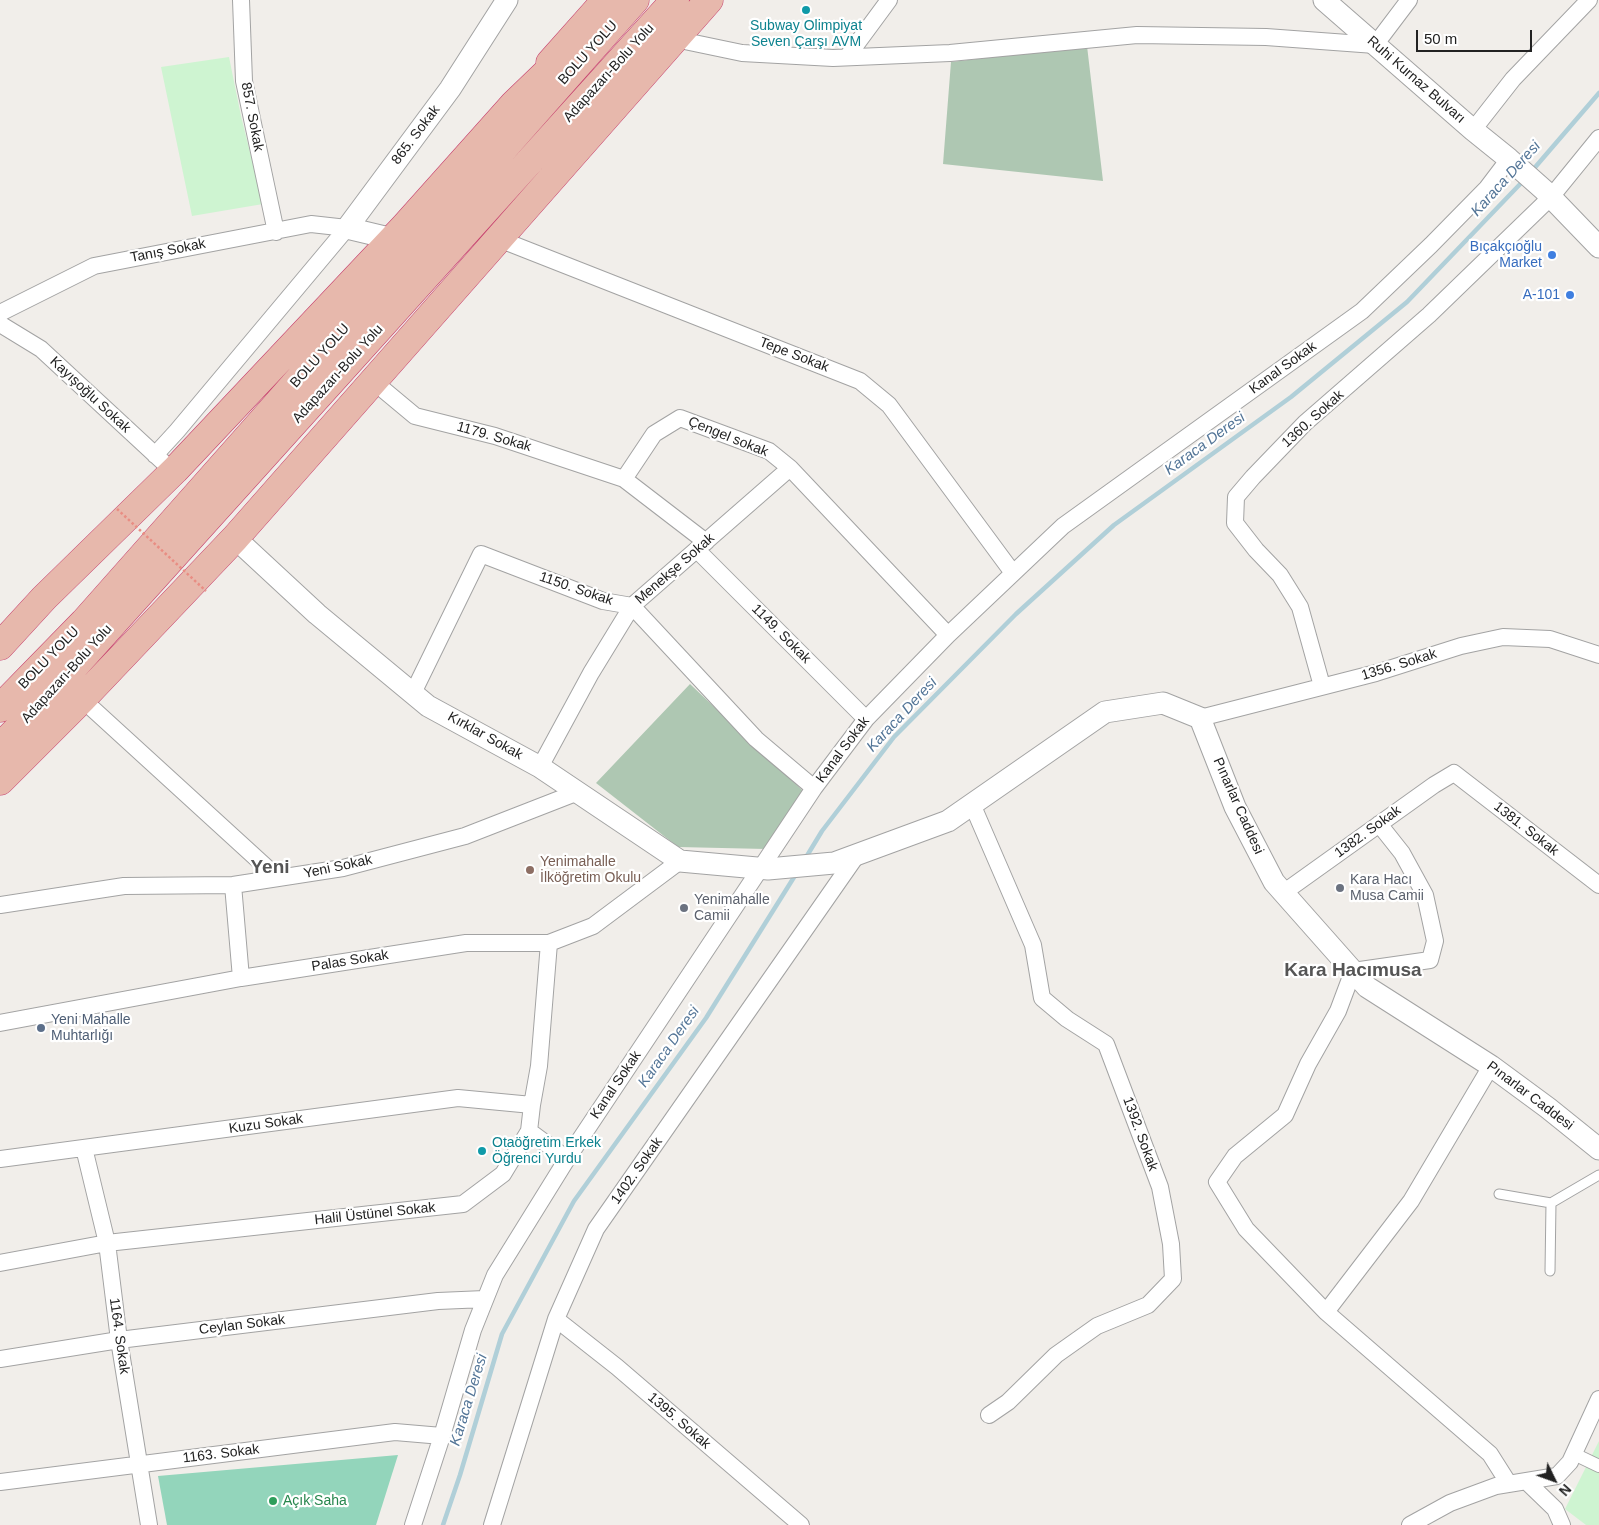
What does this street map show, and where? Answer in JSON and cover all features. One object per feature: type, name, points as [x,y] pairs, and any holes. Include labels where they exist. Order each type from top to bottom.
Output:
[{"type":"highway","points":[[466,158],[606,0]]},
{"type":"highway","points":[[0,646],[165,463],[393,238],[514,104],[624,0]]},
{"type":"highway","name":"BOLU YOLU","points":[[0,708],[84,622],[635,0]]},
{"type":"highway","name":"Adapazarı-Bolu Yolu","points":[[0,747],[675,0]]},
{"type":"highway","points":[[574,154],[679,0]]},
{"type":"highway","points":[[0,781],[82,699],[234,538],[709,0]]},
{"type":"street","name":"857. Sokak","points":[[241,0],[244,81],[276,232]]},
{"type":"street","name":"865. Sokak","points":[[346,228],[450,89],[507,0]]},
{"type":"street","points":[[847,57],[888,0]]},
{"type":"street","name":"Ruhi Kurnaz Bulvarı","points":[[1324,0],[1547,193]]},
{"type":"street","points":[[675,39],[742,52],[833,58],[950,53],[1137,35],[1266,37],[1375,45],[1409,0]]},
{"type":"street","points":[[1472,130],[1513,79],[1588,0]]},
{"type":"street","name":"1360. Sokak","points":[[1322,686],[1300,607],[1280,575],[1256,550],[1235,523],[1236,497],[1252,477],[1305,423],[1429,316],[1599,138]]},
{"type":"street","name":"Kanal Sokak","points":[[413,1525],[442,1436],[473,1330],[495,1275],[567,1158],[764,869],[814,788],[866,719],[948,634],[1064,526],[1362,311],[1487,188],[1509,159]]},
{"type":"street","points":[[1547,193],[1599,247]]},
{"type":"street","name":"Tanış Sokak","points":[[0,313],[94,266],[311,224],[346,228]]},
{"type":"street","points":[[165,463],[177,432],[346,228],[393,238]]},
{"type":"street","name":"Tepe Sokak","points":[[499,239],[860,381],[889,405],[1013,573]]},
{"type":"street","name":"Kayışoğlu Sokak","points":[[0,324],[40,349],[165,463]]},
{"type":"street","name":"1179. Sokak","points":[[373,381],[415,416],[495,436],[624,478]]},
{"type":"street","name":"Çengel sokak","points":[[624,478],[654,434],[680,418],[769,451],[790,468],[948,634]]},
{"type":"street","name":"Menekşe Sokak","points":[[540,767],[591,673],[632,606],[790,468]]},
{"type":"street","points":[[624,478],[702,546]]},
{"type":"street","name":"Kırklar Sokak","points":[[234,538],[317,614],[428,706],[540,767],[680,861],[764,869],[834,863],[857,855]]},
{"type":"street","name":"1149. Sokak","points":[[702,546],[866,719]]},
{"type":"street","name":"1150. Sokak","points":[[413,693],[481,554],[603,601],[632,606],[756,739],[814,788]]},
{"type":"street","name":"1356. Sokak","points":[[1200,718],[1376,673],[1461,646],[1503,637],[1550,639],[1599,655]]},
{"type":"street","points":[[82,699],[278,878]]},
{"type":"street","points":[[857,855],[948,821],[1105,712],[1163,703],[1200,718]]},
{"type":"street","name":"Pınarlar Caddesi","points":[[1200,718],[1235,807],[1274,882],[1367,987],[1491,1066],[1599,1149]]},
{"type":"street","name":"1382. Sokak","points":[[1283,893],[1434,785],[1454,773]]},
{"type":"street","name":"1381. Sokak","points":[[1454,773],[1599,885]]},
{"type":"street","name":"Yeni Sokak","points":[[0,906],[124,886],[233,885],[342,868],[464,836],[578,792]]},
{"type":"street","name":"1392. Sokak","points":[[972,804],[1032,945],[1042,998],[1067,1019],[1106,1044],[1160,1187],[1171,1244],[1173,1279],[1148,1305],[1096,1326],[1056,1355],[1008,1402],[989,1415]]},
{"type":"street","points":[[1379,824],[1402,853],[1425,895],[1435,941],[1430,960],[1353,971],[1338,1011],[1308,1064],[1285,1115],[1235,1156],[1217,1182],[1246,1229],[1326,1312],[1490,1454],[1509,1484]]},
{"type":"street","name":"1402. Sokak","points":[[492,1525],[556,1319],[596,1229],[857,855]]},
{"type":"street","name":"Palas Sokak","points":[[0,1023],[241,978],[466,943],[548,943],[593,926],[680,861]]},
{"type":"street","points":[[233,885],[241,978]]},
{"type":"street","name":"Halil Üstünel Sokak","points":[[0,1263],[107,1243],[463,1204],[503,1174],[529,1131],[539,1066],[548,943]]},
{"type":"street","points":[[1326,1312],[1411,1202],[1491,1066]]},
{"type":"street","name":"Kuzu Sokak","points":[[0,1159],[458,1098],[532,1104]]},
{"type":"street","points":[[529,1131],[567,1158]]},
{"type":"street","name":"1164. Sokak","points":[[84,1148],[107,1243],[119,1340],[149,1525]]},
{"type":"street","name":"Ceylan Sokak","points":[[0,1359],[119,1340],[438,1301],[485,1299]]},
{"type":"street","name":"1395. Sokak","points":[[556,1319],[617,1367],[801,1525]]},
{"type":"street","points":[[1410,1525],[1450,1503],[1496,1486],[1557,1476],[1570,1462],[1599,1399]]},
{"type":"street","name":"1163. Sokak","points":[[0,1482],[396,1432],[442,1436]]},
{"type":"street","points":[[1574,1454],[1599,1466]]},
{"type":"street","points":[[1526,1481],[1555,1509],[1562,1525]]},
{"type":"lane","points":[[1499,1194],[1552,1203],[1599,1175]]},
{"type":"lane","points":[[1550,1271],[1552,1203]]},
{"type":"path","points":[[117,509],[206,591]]},
{"type":"green space","points":[[1087,46],[1103,181],[943,164],[951,62]]},
{"type":"green space","points":[[229,57],[241,116],[263,204],[192,216],[161,67]]},
{"type":"green space","points":[[690,684],[803,791],[766,849],[678,847],[596,783]]},
{"type":"green space","points":[[1599,1441],[1599,1525],[1586,1525],[1565,1509]]},
{"type":"green space","name":"Açık Saha","points":[[398,1455],[376,1525],[167,1525],[158,1476]]},
{"type":"waterway","name":"Karaca Deresi","points":[[1531,172],[1599,93]]},
{"type":"waterway","name":"Karaca Deresi","points":[[805,859],[822,831],[894,737],[1016,614],[1114,525],[1291,397],[1407,302],[1524,180]]},
{"type":"waterway","name":"Karaca Deresi","points":[[443,1525],[502,1334],[574,1201],[706,1018],[796,874]]},
{"type":"place","name":"Subway Olimpiyat Seven Çarşı AVM","points":[[806,10]]},
{"type":"place","name":"Bıçakçıoğlu Market","points":[[1552,255]]},
{"type":"place","name":"A-101","points":[[1570,295]]},
{"type":"place","name":"Yenimahalle İlköğretim Okulu","points":[[530,870]]},
{"type":"place","name":"Kara Hacı Musa Camii","points":[[1340,888]]},
{"type":"place","name":"Yenimahalle Camii","points":[[684,908]]},
{"type":"place","name":"Yeni Mahalle Muhtarlığı","points":[[41,1028]]},
{"type":"place","name":"Otaöğretim Erkek Öğrenci Yurdu","points":[[482,1151]]},
{"type":"place","name":"Açık Saha","points":[[273,1501]]},
{"type":"district","name":"Yeni","points":[[270,868]]},
{"type":"district","name":"Kara Hacımusa","points":[[1353,971]]}]
